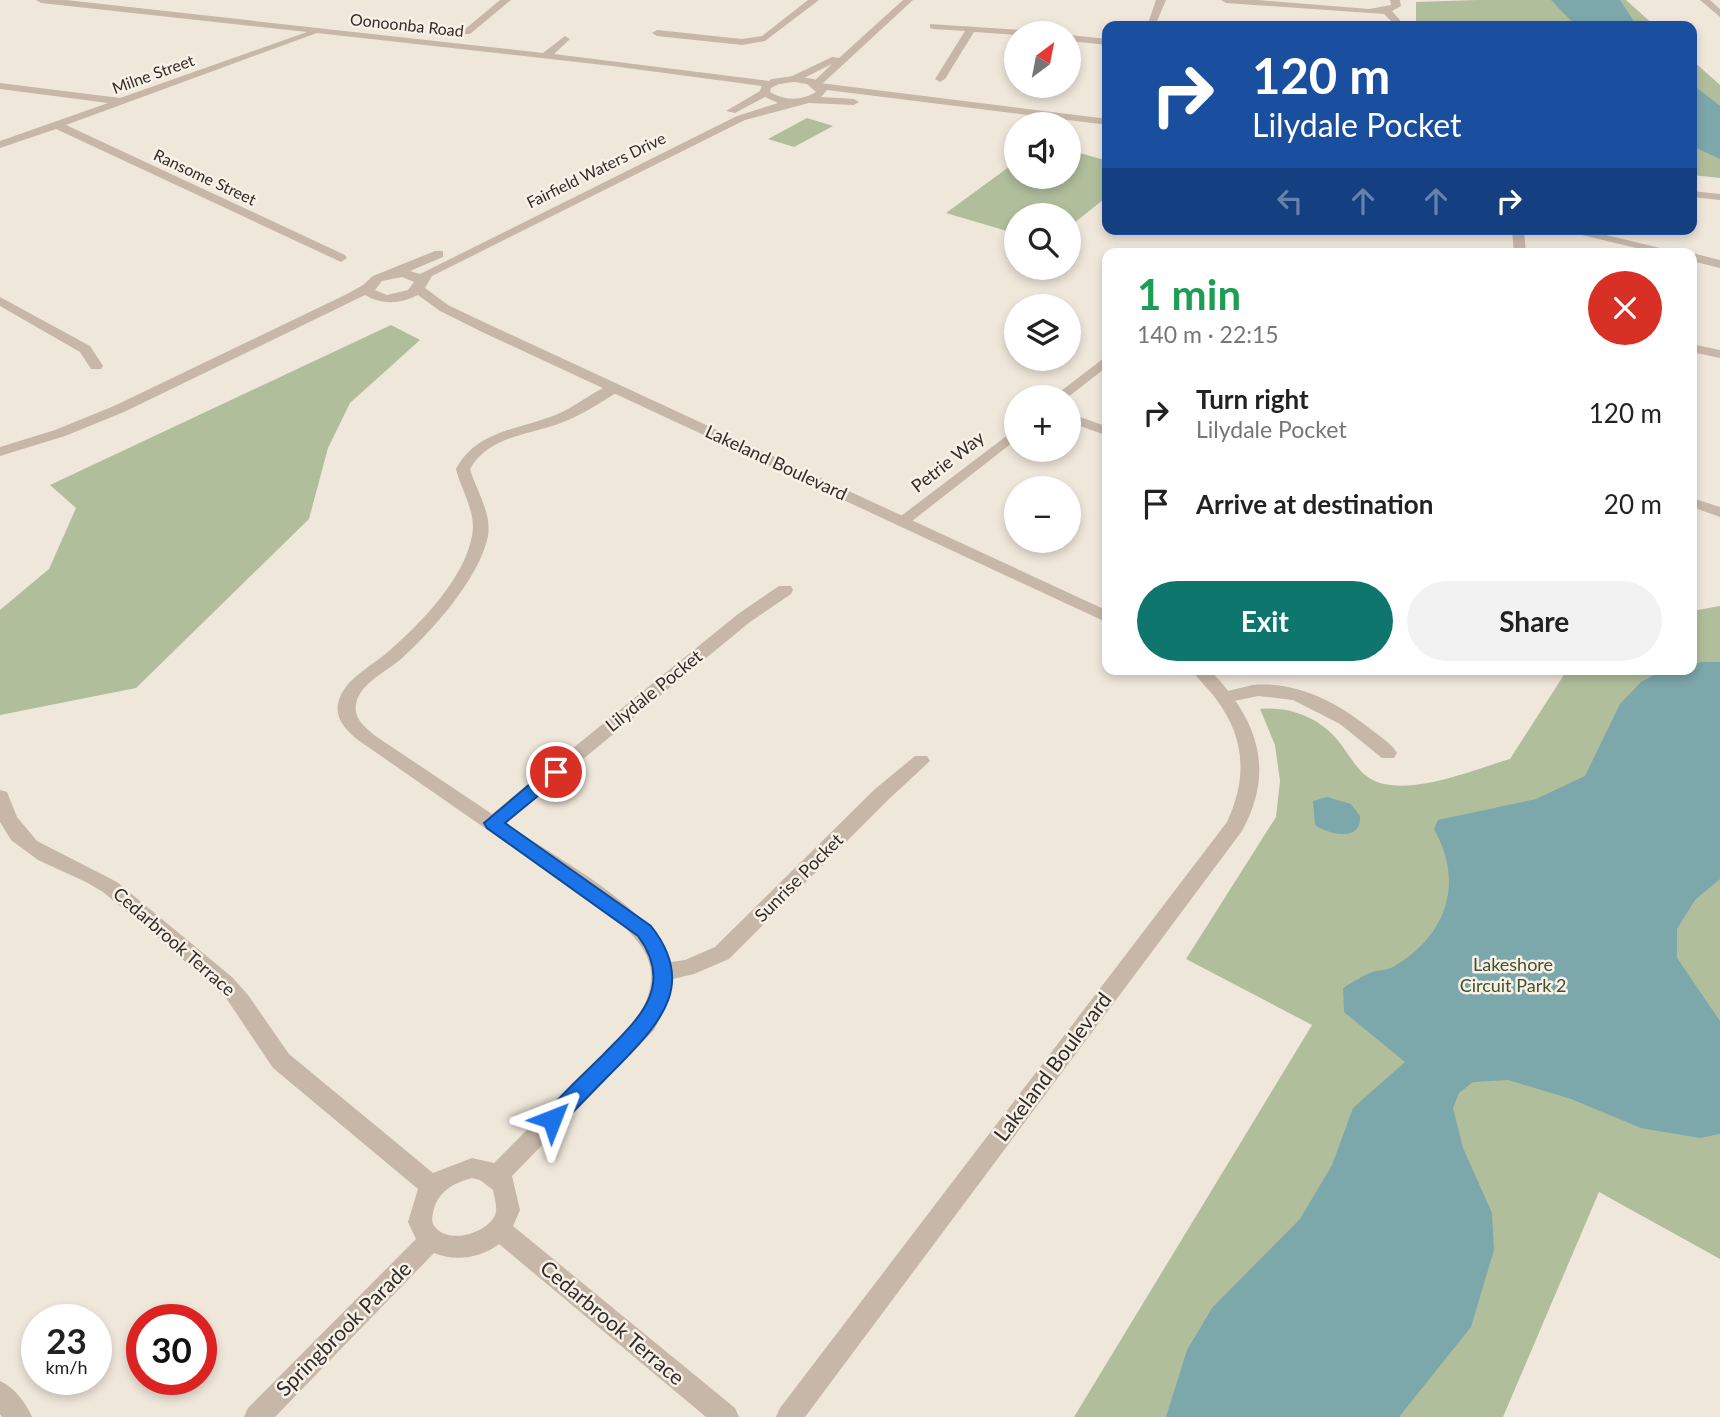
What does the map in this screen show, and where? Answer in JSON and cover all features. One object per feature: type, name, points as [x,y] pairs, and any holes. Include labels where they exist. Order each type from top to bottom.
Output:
[{"type":"street","name":"Oonoonba Road","points":[[41,0],[545,56],[767,89]]},
{"type":"street","points":[[467,32],[506,0]]},
{"type":"street","points":[[657,33],[742,42],[765,38],[814,0]]},
{"type":"street","points":[[818,85],[852,50],[887,22],[908,0]]},
{"type":"street","points":[[1153,21],[1161,0]]},
{"type":"street","points":[[1226,0],[1369,12],[1385,11],[1396,6],[1395,0]]},
{"type":"street","points":[[1705,0],[1720,14]]},
{"type":"street","points":[[1385,11],[1398,21]]},
{"type":"street","points":[[647,42],[668,23]]},
{"type":"street","points":[[933,26],[1004,31]]},
{"type":"street","points":[[940,79],[972,28]]},
{"type":"street","name":"Milne Street","points":[[0,145],[316,31]]},
{"type":"street","points":[[545,56],[565,39]]},
{"type":"street","points":[[1082,39],[1102,41]]},
{"type":"street","points":[[792,102],[775,99],[767,89],[794,79],[852,50]]},
{"type":"street","points":[[794,79],[818,85],[1102,120]]},
{"type":"street","points":[[810,100],[821,93],[818,85]]},
{"type":"street","points":[[0,86],[122,102]]},
{"type":"street","name":"Fairfield Waters Drive","points":[[368,288],[379,277],[415,267],[767,89]]},
{"type":"street","points":[[810,100],[870,103],[1004,118]]},
{"type":"street","name":"Fairfield Waters Drive","points":[[393,298],[419,285],[428,273],[751,113],[810,100]]},
{"type":"street","name":"Ransome Street","points":[[57,125],[341,258]]},
{"type":"street","points":[[1081,127],[1102,129]]},
{"type":"street","points":[[1697,187],[1720,189]]},
{"type":"street","points":[[1697,195],[1720,197]]},
{"type":"street","points":[[1591,235],[1651,248]]},
{"type":"street","points":[[1697,258],[1720,264]]},
{"type":"street","points":[[394,274],[408,274],[419,285]]},
{"type":"street","name":"Lakeland Boulevard","points":[[419,285],[444,308]]},
{"type":"street","points":[[0,452],[95,420],[310,319],[368,288],[373,295],[393,298]]},
{"type":"street","points":[[310,319],[393,298]]},
{"type":"street","name":"Lakeland Boulevard","points":[[393,298],[444,308],[1102,615]]},
{"type":"street","points":[[0,301],[85,349],[96,366]]},
{"type":"street","points":[[1697,349],[1720,354]]},
{"type":"street","points":[[1075,385],[1102,364]]},
{"type":"street","points":[[496,1176],[646,1024],[657,1006],[662,990],[663,972],[656,946],[645,931],[493,823],[368,739],[354,727],[348,715],[347,703],[365,679],[395,654],[444,599],[476,551],[481,517],[463,469],[471,454],[494,440],[571,414],[614,388]]},
{"type":"street","points":[[1081,422],[1102,430]]},
{"type":"street","name":"Petrie Way","points":[[902,522],[1004,442]]},
{"type":"street","points":[[1697,504],[1720,512]]},
{"type":"street","name":"Lilydale Pocket","points":[[493,823],[744,618],[785,590]]},
{"type":"street","name":"Lakeland Boulevard","points":[[789,1417],[1235,826],[1250,790],[1251,757],[1248,744],[1225,697],[1205,675]]},
{"type":"street","points":[[1225,697],[1261,690],[1293,694],[1356,726],[1388,753]]},
{"type":"street","name":"Sunrise Pocket","points":[[663,972],[687,968],[722,953],[882,794],[921,761]]},
{"type":"street","name":"Cedarbrook Terrace","points":[[0,797],[6,819],[22,839],[48,858],[108,886],[226,984],[244,1002],[261,1035],[281,1061],[433,1187]]},
{"type":"street","points":[[464,1170],[485,1170],[504,1184],[509,1206],[499,1229],[488,1240],[465,1248],[443,1247],[431,1241],[424,1232],[421,1209],[433,1187],[444,1177],[464,1170]]},
{"type":"street","name":"Cedarbrook Terrace","points":[[499,1229],[726,1417]]},
{"type":"street","name":"Springbrook Parade","points":[[257,1417],[431,1241]]},
{"type":"street","points":[[0,1394],[19,1417]]},
{"type":"green space","points":[[1626,0],[1649,21],[1416,21],[1416,2]]},
{"type":"green space","points":[[1697,64],[1720,85],[1720,178],[1697,176]]},
{"type":"green space","points":[[807,118],[833,126],[794,147],[768,139]]},
{"type":"green space","points":[[1081,153],[1102,159],[1102,201],[1081,217],[1081,203],[1004,203],[1004,230],[946,213],[1004,171],[1004,189],[1081,189]]},
{"type":"green space","points":[[391,325],[420,340],[350,403],[328,448],[309,519],[136,688],[0,715],[0,610],[49,569],[76,508],[50,485]]},
{"type":"green space","name":"Lakeshore Circuit Park 2","points":[[1720,606],[1720,1259],[1599,1192],[1503,1417],[1074,1417],[1312,1025],[1186,959],[1276,817],[1280,781],[1275,745],[1260,709],[1293,712],[1314,720],[1332,734],[1360,770],[1373,780],[1404,786],[1435,782],[1510,759],[1564,675],[1697,675],[1697,610]]},
{"type":"water","points":[[1551,0],[1620,0],[1634,21],[1571,21]]},
{"type":"water","points":[[1697,88],[1720,106],[1720,159],[1697,148]]},
{"type":"water","points":[[1720,662],[1720,879],[1695,900],[1677,929],[1677,958],[1720,1021],[1720,1134],[1700,1138],[1641,1128],[1571,1099],[1508,1080],[1473,1082],[1459,1093],[1453,1108],[1463,1148],[1492,1213],[1494,1250],[1471,1327],[1399,1417],[1166,1417],[1187,1350],[1212,1308],[1300,1219],[1332,1165],[1353,1108],[1405,1062],[1344,1012],[1343,988],[1367,974],[1393,967],[1426,940],[1437,924],[1449,889],[1443,849],[1434,829],[1438,820],[1536,799],[1585,776],[1620,704],[1641,682],[1654,675],[1697,675],[1697,663]]},
{"type":"water","points":[[1327,797],[1351,804],[1360,816],[1356,830],[1344,834],[1315,825],[1313,801]]},
{"type":"route","points":[[552,1119],[646,1024],[657,1006],[662,990],[663,972],[656,946],[645,931],[493,823],[556,772]]}]
